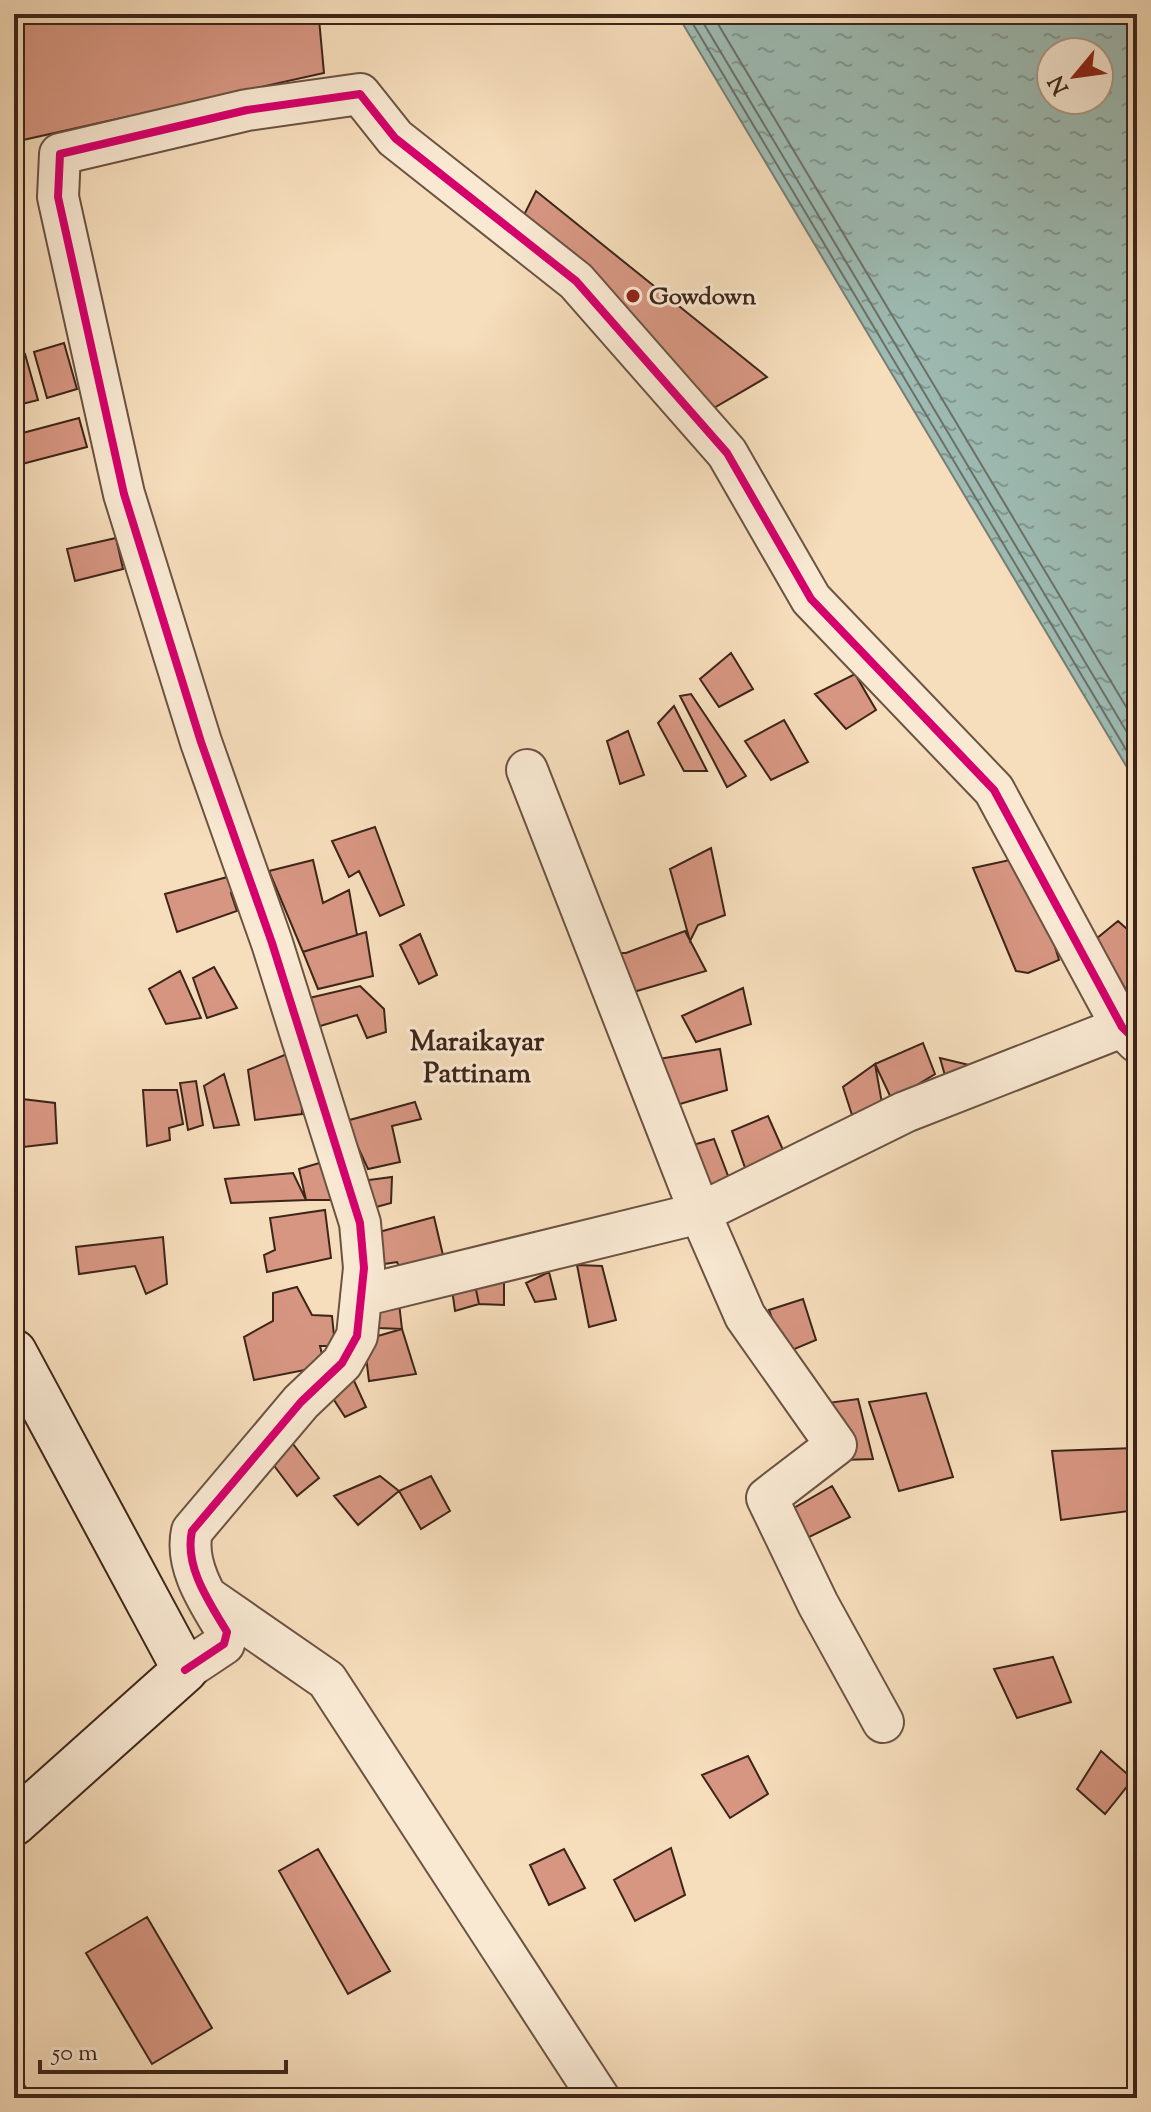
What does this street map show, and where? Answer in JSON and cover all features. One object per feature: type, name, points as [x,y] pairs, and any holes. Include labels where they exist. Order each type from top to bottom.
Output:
[{"type":"street","points":[[14,1823],[185,1670],[224,1644],[227,1632],[204,1595],[189,1546],[192,1531],[301,1402],[342,1363],[357,1336],[361,1296],[364,1268],[360,1223],[272,943],[201,742],[124,494],[58,197],[60,154],[247,110],[360,94],[395,138],[576,281],[727,453],[811,599],[994,790],[1130,1034],[905,1112],[700,1213],[361,1296]]},
{"type":"street","points":[[527,770],[700,1213],[745,1316],[836,1445],[767,1498],[818,1604],[883,1722]]},
{"type":"street","points":[[14,1352],[185,1670]]},
{"type":"street","points":[[204,1595],[327,1680],[599,2098]]},
{"type":"water","points":[[677,14],[1137,14],[1137,784]]},
{"type":"building","points":[[14,14],[345,14],[319,19],[324,73],[14,142]]},
{"type":"building","name":"Gowdown","points":[[536,191],[767,377],[707,412],[524,215]]},
{"type":"building","points":[[64,343],[77,389],[47,398],[34,352]]},
{"type":"building","points":[[25,354],[38,400],[14,406],[14,357]]},
{"type":"building","points":[[79,418],[87,447],[22,464],[15,435]]},
{"type":"building","points":[[116,538],[123,569],[75,581],[67,549]]},
{"type":"building","points":[[731,653],[753,689],[719,707],[700,679]]},
{"type":"building","points":[[855,674],[876,710],[846,729],[815,694]]},
{"type":"building","points":[[691,694],[746,776],[727,787],[680,696]]},
{"type":"building","points":[[674,706],[707,771],[684,771],[658,723]]},
{"type":"building","points":[[784,720],[808,762],[771,780],[745,741]]},
{"type":"building","points":[[628,731],[644,775],[620,784],[607,741]]},
{"type":"building","points":[[375,827],[404,905],[380,916],[359,871],[349,877],[332,841]]},
{"type":"building","points":[[711,848],[725,915],[698,925],[690,941],[670,869]]},
{"type":"building","points":[[1028,856],[1059,960],[1028,973],[1016,971],[973,868]]},
{"type":"building","points":[[313,860],[323,903],[349,890],[357,935],[303,952],[269,871]]},
{"type":"building","points":[[231,876],[239,890],[231,893],[237,911],[177,932],[165,894]]},
{"type":"building","points":[[1118,921],[1137,938],[1137,983],[1126,990],[1096,939]]},
{"type":"building","points":[[685,931],[706,971],[630,993],[612,953],[626,953]]},
{"type":"building","points":[[366,932],[373,976],[318,989],[303,952]]},
{"type":"building","points":[[420,934],[437,975],[419,984],[400,945]]},
{"type":"building","points":[[214,967],[237,1008],[207,1018],[193,978]]},
{"type":"building","points":[[180,971],[201,1018],[166,1024],[149,989]]},
{"type":"building","points":[[360,986],[384,1009],[386,1032],[367,1038],[357,1015],[317,1027],[309,998]]},
{"type":"building","points":[[743,988],[751,1024],[696,1042],[682,1016]]},
{"type":"building","points":[[923,1043],[935,1074],[892,1100],[875,1064]]},
{"type":"building","points":[[720,1049],[727,1090],[660,1110],[652,1060]]},
{"type":"building","points":[[301,1052],[302,1114],[255,1120],[248,1070],[287,1054]]},
{"type":"building","points":[[940,1058],[982,1068],[946,1079]]},
{"type":"building","points":[[875,1064],[882,1103],[852,1115],[843,1087]]},
{"type":"building","points":[[224,1074],[239,1125],[214,1128],[204,1086]]},
{"type":"building","points":[[196,1081],[203,1125],[188,1130],[180,1083]]},
{"type":"building","points":[[143,1090],[177,1090],[183,1124],[169,1128],[170,1140],[147,1146]]},
{"type":"building","points":[[14,1098],[55,1103],[57,1143],[15,1148]]},
{"type":"building","points":[[415,1102],[421,1119],[392,1126],[400,1162],[368,1169],[346,1121]]},
{"type":"building","points":[[768,1116],[791,1168],[748,1176],[732,1131]]},
{"type":"building","points":[[714,1139],[730,1181],[702,1192],[675,1150]]},
{"type":"building","points":[[326,1161],[333,1200],[306,1200],[299,1169]]},
{"type":"building","points":[[293,1173],[306,1200],[231,1203],[225,1179]]},
{"type":"building","points":[[392,1177],[391,1203],[369,1209],[361,1181]]},
{"type":"building","points":[[325,1210],[331,1258],[267,1272],[264,1255],[275,1250],[270,1218]]},
{"type":"building","points":[[434,1217],[446,1268],[408,1285],[397,1262],[384,1264],[379,1232]]},
{"type":"building","points":[[163,1237],[167,1284],[146,1294],[135,1266],[79,1274],[76,1247]]},
{"type":"building","points":[[577,1265],[602,1266],[616,1320],[589,1327]]},
{"type":"building","points":[[549,1272],[556,1299],[535,1302],[526,1283]]},
{"type":"building","points":[[504,1279],[504,1305],[479,1304],[475,1285]]},
{"type":"building","points":[[475,1285],[479,1304],[455,1311],[452,1289]]},
{"type":"building","points":[[297,1287],[312,1315],[332,1316],[335,1346],[320,1346],[325,1366],[254,1380],[244,1337],[273,1321],[273,1293]]},
{"type":"building","points":[[803,1299],[816,1340],[785,1353],[769,1310]]},
{"type":"building","points":[[399,1303],[402,1329],[379,1328],[372,1306]]},
{"type":"building","points":[[402,1329],[416,1374],[369,1381],[364,1340]]},
{"type":"building","points":[[350,1372],[366,1407],[345,1417],[325,1386]]},
{"type":"building","points":[[926,1393],[953,1477],[899,1491],[869,1402]]},
{"type":"building","points":[[858,1399],[873,1459],[842,1460],[827,1403]]},
{"type":"building","points":[[290,1440],[319,1478],[297,1496],[269,1459]]},
{"type":"building","points":[[1134,1448],[1137,1510],[1061,1520],[1052,1451]]},
{"type":"building","points":[[380,1476],[399,1491],[358,1525],[334,1496]]},
{"type":"building","points":[[431,1476],[450,1511],[421,1529],[399,1491]]},
{"type":"building","points":[[832,1486],[850,1517],[801,1541],[787,1512]]},
{"type":"building","points":[[1053,1657],[1071,1702],[1017,1718],[994,1669]]},
{"type":"building","points":[[1101,1751],[1133,1779],[1105,1814],[1077,1789]]},
{"type":"building","points":[[748,1756],[768,1794],[730,1818],[702,1775]]},
{"type":"building","points":[[671,1848],[685,1895],[635,1921],[614,1880]]},
{"type":"building","points":[[318,1849],[390,1971],[348,1994],[279,1871]]},
{"type":"building","points":[[564,1849],[585,1888],[549,1905],[530,1865]]},
{"type":"building","points":[[147,1917],[212,2028],[152,2064],[86,1953]]},
{"type":"building","points":[[14,2068],[32,2098],[14,2098]]},
{"type":"cycle path","points":[[185,1670],[224,1644],[227,1632],[195,1570],[190,1544],[192,1531],[301,1402],[342,1363],[357,1336],[364,1268],[360,1223],[272,943],[201,742],[124,494],[58,197],[60,154],[247,110],[360,94],[395,138],[576,281],[727,453],[811,599],[994,790],[1122,1027],[1137,1042]]},
{"type":"place","name":"Gowdown","points":[[633,296]]},
{"type":"district","name":"Maraikayar Pattinam","points":[[477,1056]]}]
